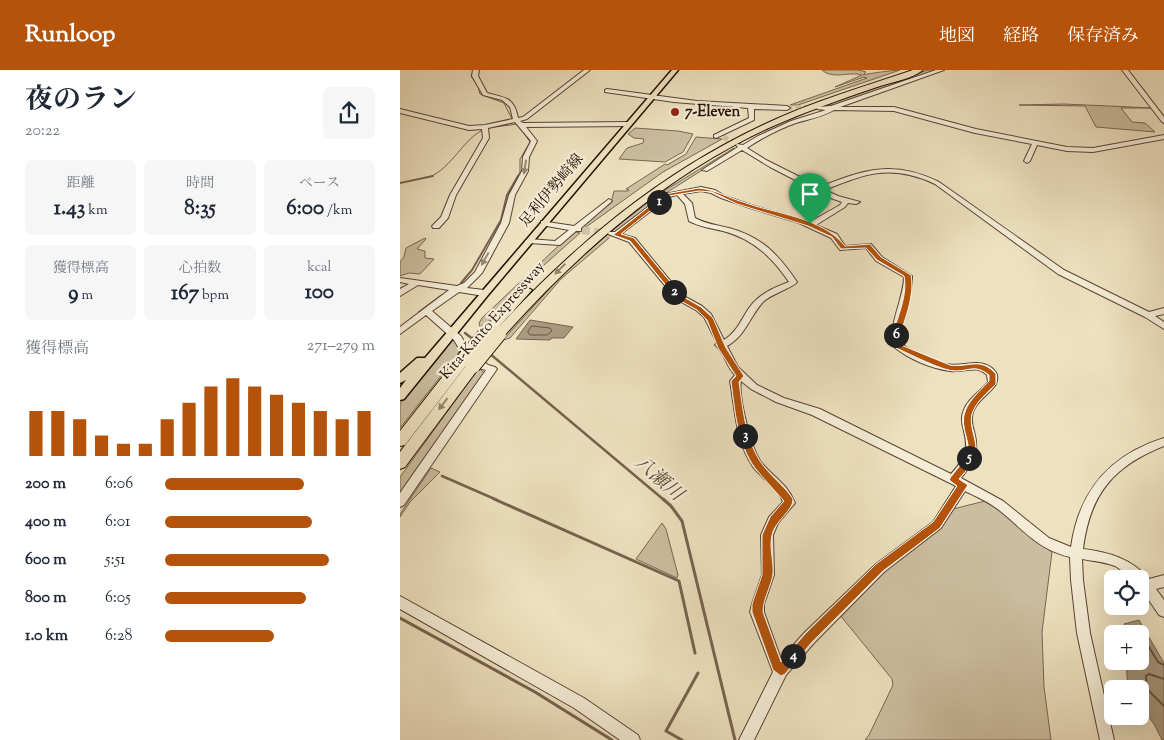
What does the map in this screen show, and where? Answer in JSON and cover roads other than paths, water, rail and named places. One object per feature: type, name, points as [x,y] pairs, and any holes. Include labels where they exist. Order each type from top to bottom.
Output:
[{"type":"highway","name":"Kita-Kanto Expressway","points":[[400,441],[494,332],[529,287],[568,250],[619,208],[672,172],[724,142],[781,115],[908,70]]},
{"type":"highway","name":"Kita-Kanto Expressway","points":[[494,332],[604,229],[692,166],[747,136],[788,117],[920,70]]},
{"type":"highway","name":"Kita-Kanto Expressway","points":[[400,463],[468,363]]},
{"type":"main road","name":"足利伊勢崎線","points":[[400,396],[484,293],[675,70]]},
{"type":"main road","name":"足利伊勢崎線","points":[[400,379],[452,333]]},
{"type":"street","points":[[400,331],[426,311],[467,285],[480,268],[510,212],[512,195],[525,171],[526,157],[534,141],[515,118],[514,108],[510,103],[484,93],[475,76],[476,70]]},
{"type":"street","points":[[520,123],[587,70]]},
{"type":"street","points":[[705,170],[740,147],[779,128],[941,70]]},
{"type":"street","points":[[1127,73],[1164,120]]},
{"type":"street","points":[[607,91],[651,98],[751,108],[786,108]]},
{"type":"street","points":[[720,136],[751,120],[751,108]]},
{"type":"street","points":[[819,108],[894,109],[975,131],[1067,149],[1093,150],[1164,137]]},
{"type":"street","points":[[400,111],[464,127],[485,127],[510,122],[628,124]]},
{"type":"street","points":[[436,226],[444,218],[453,195],[486,138],[485,127]]},
{"type":"street","points":[[1027,161],[1035,143]]},
{"type":"street","points":[[740,147],[774,168],[837,200],[856,202]]},
{"type":"street","points":[[819,190],[855,175],[874,171],[894,171],[926,178],[937,183],[1061,272],[1148,315],[1164,326]]},
{"type":"street","points":[[746,740],[781,670],[808,638],[880,568],[937,525],[958,482],[968,461],[972,450],[967,420],[968,413],[976,399],[994,382],[992,374],[983,367],[977,365],[949,368],[898,347],[895,338],[904,312],[909,283],[907,275],[879,259],[868,246],[844,248],[834,236],[810,224],[739,203],[713,191],[699,189],[667,195],[614,235],[632,240],[679,297],[699,308],[708,316],[720,345],[740,376],[766,394],[816,412],[958,482],[1004,506],[1045,542],[1076,553],[1095,556],[1123,565],[1132,570]]},
{"type":"street","points":[[679,194],[688,203],[692,219],[706,225],[738,233],[760,243],[793,282],[772,291],[755,308],[743,329],[720,345]]},
{"type":"street","points":[[529,241],[555,243],[578,229],[609,201]]},
{"type":"street","points":[[810,224],[843,206],[845,202]]},
{"type":"street","points":[[544,224],[578,229]]},
{"type":"street","points":[[400,280],[484,293]]},
{"type":"street","points":[[400,293],[416,283]]},
{"type":"street","points":[[400,502],[492,369],[485,367],[464,350],[458,338],[426,311]]},
{"type":"street","points":[[1148,315],[1164,311]]},
{"type":"street","points":[[740,376],[735,381],[742,428],[748,447],[758,464],[784,494],[789,503],[774,520],[767,535],[768,575],[757,612],[777,666],[781,670]]},
{"type":"street","points":[[1107,740],[1084,636],[1079,602],[1076,553],[1084,517],[1108,474],[1125,460],[1164,442]]},
{"type":"street","points":[[1149,585],[1164,580]]},
{"type":"street","points":[[1149,587],[1164,612]]},
{"type":"street","points":[[400,602],[579,703],[633,740]]},
{"type":"water","points":[[530,320],[573,327],[564,338],[552,338],[550,340],[516,339]]},
{"type":"water","points":[[1139,620],[1142,625],[1124,625]]},
{"type":"water","points":[[1149,637],[1164,663],[1164,740],[1162,740],[1149,717],[1149,680],[1127,680],[1127,670],[1149,670]]},
{"type":"waterway","points":[[474,70],[471,76],[478,86],[480,94],[504,103],[513,121]]},
{"type":"waterway","points":[[863,107],[885,107]]},
{"type":"waterway","points":[[430,177],[445,167],[478,132],[490,128],[517,124]]},
{"type":"waterway","points":[[517,177],[520,172],[520,159],[530,142],[519,126]]},
{"type":"waterway","points":[[461,283],[472,270],[501,220],[507,195],[518,176]]},
{"type":"waterway","points":[[400,183],[430,177]]},
{"type":"waterway","name":"八瀬川","points":[[419,312],[442,295]]},
{"type":"waterway","name":"八瀬川","points":[[465,333],[474,340]]},
{"type":"waterway","name":"八瀬川","points":[[489,353],[664,500]]},
{"type":"waterway","points":[[442,476],[497,500]]},
{"type":"waterway","points":[[494,499],[679,581],[695,653]]},
{"type":"waterway","name":"八瀬川","points":[[663,499],[682,521],[735,740]]},
{"type":"waterway","points":[[400,618],[535,692],[612,740]]},
{"type":"waterway","points":[[682,740],[666,731],[698,673]]},
{"type":"tunnel","points":[[787,108],[816,108]]},
{"type":"tunnel","points":[[723,137],[739,145]]},
{"type":"tunnel","points":[[582,230],[611,234]]},
{"type":"place","name":"7-Eleven","points":[[675,112]]}]
